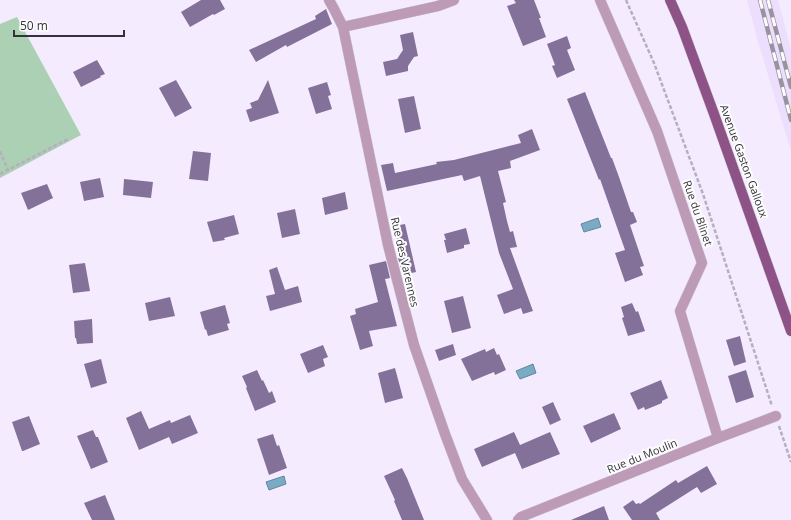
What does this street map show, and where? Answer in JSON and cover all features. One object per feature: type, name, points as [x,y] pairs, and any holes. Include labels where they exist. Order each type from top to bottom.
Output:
[{"type":"main road","name":"Avenue Gaston Galloux","points":[[670,0],[682,27],[714,114],[791,331]]},
{"type":"street","name":"Rue des Varennes","points":[[329,0],[343,27],[388,245],[414,345],[444,434],[462,479],[488,520]]},
{"type":"street","points":[[343,27],[438,6],[454,0]]},
{"type":"street","name":"Rue du Blinet","points":[[600,0],[657,131],[702,262],[680,311],[718,438]]},
{"type":"street","name":"Rue du Moulin","points":[[518,520],[521,517],[776,416]]},
{"type":"path","points":[[626,0],[654,63],[703,194],[791,462]]},
{"type":"path","points":[[0,174],[68,139]]},
{"type":"path","points":[[0,151],[8,170]]},
{"type":"shaded area","points":[[747,0],[778,0],[791,49],[791,151],[758,42]]},
{"type":"green space","points":[[17,17],[81,135],[0,178],[0,24]]},
{"type":"water","points":[[598,218],[601,227],[584,232],[581,224]]},
{"type":"water","points":[[533,364],[536,373],[520,379],[516,371]]},
{"type":"water","points":[[284,476],[286,484],[269,490],[266,482]]},
{"type":"building","points":[[201,0],[220,0],[225,9],[190,27],[181,12]]},
{"type":"building","points":[[514,0],[534,0],[546,37],[523,46],[507,6],[516,3]]},
{"type":"building","points":[[326,9],[332,24],[287,47],[286,45],[256,62],[249,50],[316,19],[315,16]]},
{"type":"building","points":[[413,32],[418,56],[414,57],[408,66],[408,71],[386,76],[383,62],[397,59],[403,50],[400,35]]},
{"type":"building","points":[[567,36],[571,48],[567,50],[575,70],[557,78],[552,66],[555,65],[547,44]]},
{"type":"building","points":[[97,60],[105,74],[81,87],[73,72]]},
{"type":"building","points":[[176,80],[192,108],[175,117],[159,88]]},
{"type":"building","points":[[268,80],[279,113],[250,122],[246,110],[252,108],[250,103],[258,100]]},
{"type":"building","points":[[327,82],[331,95],[328,96],[332,109],[316,114],[308,88]]},
{"type":"building","points":[[585,92],[612,158],[631,212],[633,212],[637,222],[630,225],[644,266],[640,267],[643,275],[625,282],[615,253],[625,250],[600,179],[599,180],[567,99]]},
{"type":"building","points":[[414,96],[421,129],[405,133],[398,99]]},
{"type":"building","points":[[532,129],[540,150],[510,161],[511,168],[498,171],[506,202],[503,203],[507,221],[510,232],[513,231],[517,247],[510,248],[533,311],[523,314],[521,308],[504,314],[497,295],[513,289],[499,253],[480,176],[464,181],[462,175],[387,191],[381,165],[393,163],[395,173],[437,164],[436,162],[454,160],[521,143],[518,135]]},
{"type":"building","points":[[193,151],[211,153],[208,181],[189,179]]},
{"type":"building","points":[[100,178],[104,197],[84,201],[80,182]]},
{"type":"building","points":[[124,179],[153,182],[151,198],[123,195]]},
{"type":"building","points":[[47,184],[53,198],[28,210],[21,193]]},
{"type":"building","points":[[345,192],[348,209],[325,215],[322,198]]},
{"type":"building","points":[[295,209],[300,234],[282,238],[277,213]]},
{"type":"building","points":[[234,215],[239,234],[224,238],[225,240],[213,242],[207,222]]},
{"type":"building","points":[[405,224],[416,272],[403,275],[398,258],[401,258],[394,226]]},
{"type":"building","points":[[466,228],[470,244],[464,245],[464,248],[447,253],[444,234]]},
{"type":"building","points":[[386,261],[390,278],[385,279],[397,326],[369,331],[373,346],[360,350],[350,316],[356,314],[355,309],[378,302],[369,265]]},
{"type":"building","points":[[85,263],[90,291],[73,293],[69,265]]},
{"type":"building","points":[[277,267],[285,290],[298,286],[302,302],[270,311],[266,296],[275,294],[269,270]]},
{"type":"building","points":[[463,296],[471,328],[452,333],[444,301]]},
{"type":"building","points":[[170,297],[175,316],[149,321],[145,303]]},
{"type":"building","points":[[632,303],[636,312],[638,311],[645,331],[628,336],[622,318],[624,317],[621,307]]},
{"type":"building","points":[[225,305],[230,323],[227,324],[229,330],[208,336],[200,312]]},
{"type":"building","points":[[92,319],[93,343],[77,344],[75,338],[74,321]]},
{"type":"building","points":[[740,336],[746,362],[734,366],[726,340]]},
{"type":"building","points":[[453,344],[456,355],[439,361],[435,350]]},
{"type":"building","points":[[323,345],[328,357],[323,359],[325,366],[308,373],[300,354]]},
{"type":"building","points":[[494,348],[497,355],[499,354],[506,370],[495,375],[494,372],[472,381],[461,359],[485,349],[486,352]]},
{"type":"building","points":[[101,359],[107,383],[91,388],[84,364]]},
{"type":"building","points":[[395,368],[403,398],[385,403],[378,373]]},
{"type":"building","points":[[257,370],[269,393],[272,391],[276,402],[255,411],[242,376]]},
{"type":"building","points":[[746,370],[754,397],[736,403],[728,376]]},
{"type":"building","points":[[661,380],[668,398],[662,401],[662,403],[645,410],[644,407],[638,410],[630,393]]},
{"type":"building","points":[[553,402],[561,420],[550,425],[542,407]]},
{"type":"building","points":[[141,411],[149,429],[170,420],[171,423],[190,415],[198,433],[172,444],[169,437],[139,450],[126,418]]},
{"type":"building","points":[[614,413],[621,429],[591,443],[583,426]]},
{"type":"building","points":[[29,416],[40,444],[22,451],[12,422]]},
{"type":"building","points":[[93,430],[96,437],[98,437],[108,462],[91,469],[77,436]]},
{"type":"building","points":[[514,432],[520,445],[550,432],[560,454],[522,469],[515,453],[482,467],[474,449]]},
{"type":"building","points":[[273,434],[277,446],[279,445],[287,468],[269,475],[257,439]]},
{"type":"building","points":[[707,466],[717,484],[701,493],[697,487],[656,513],[660,520],[632,520],[623,507],[633,500],[636,504],[640,504],[676,480],[678,483]]},
{"type":"building","points":[[402,468],[424,520],[402,520],[384,476]]},
{"type":"building","points":[[105,495],[115,520],[92,520],[84,503]]},
{"type":"building","points":[[604,506],[609,520],[571,520]]},
{"type":"railway","points":[[760,0],[791,120]]},
{"type":"railway","points":[[768,0],[791,87]]}]
